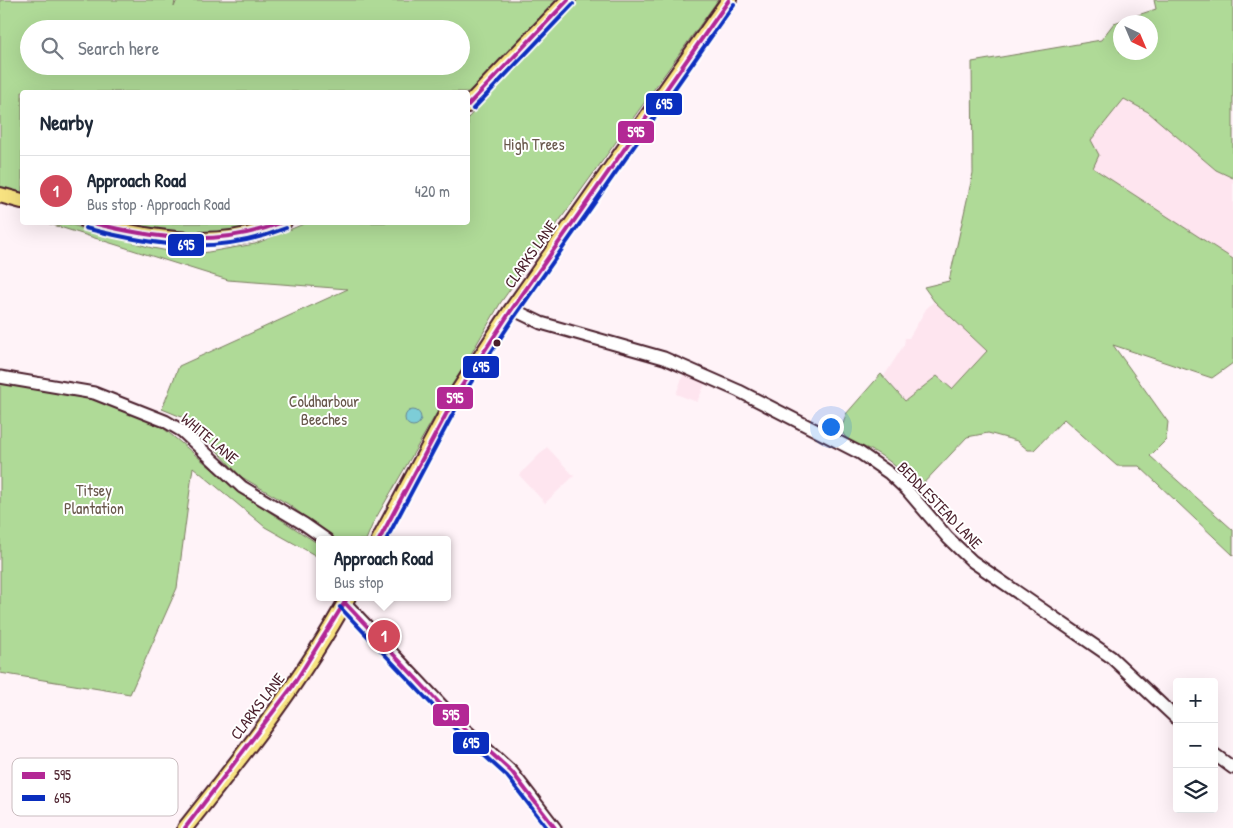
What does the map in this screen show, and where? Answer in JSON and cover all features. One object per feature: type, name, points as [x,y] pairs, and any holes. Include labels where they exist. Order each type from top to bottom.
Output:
[{"type":"main road","points":[[470,103],[568,0]]},
{"type":"main road","name":"CLARKS LANE","points":[[381,536],[459,390],[512,309],[728,0]]},
{"type":"main road","points":[[0,195],[20,200]]},
{"type":"main road","points":[[102,225],[160,237],[198,240],[253,235],[277,225]]},
{"type":"main road","name":"CLARKS LANE","points":[[185,828],[290,694],[320,648],[346,601]]},
{"type":"street","name":"BEDDLESTEAD LANE","points":[[512,309],[541,323],[664,358],[739,391],[860,453],[889,473],[907,490],[948,538],[972,561],[1110,657],[1173,715]]},
{"type":"street","name":"WHITE LANE","points":[[0,377],[94,393],[165,422],[182,431],[242,488],[321,536]]},
{"type":"street","points":[[348,601],[459,724],[512,772],[555,828]]},
{"type":"street","points":[[1218,757],[1233,768]]},
{"type":"shaded area","points":[[1124,99],[1148,112],[1216,170],[1233,178],[1233,259],[1093,168],[1091,140]]},
{"type":"shaded area","points":[[934,301],[987,351],[952,389],[937,376],[905,401],[884,376],[904,345],[905,338],[909,338],[926,309]]},
{"type":"shaded area","points":[[684,373],[706,382],[697,402],[676,394]]},
{"type":"shaded area","points":[[547,447],[574,476],[545,503],[519,475]]},
{"type":"green space","points":[[0,0],[175,0],[174,7],[177,0],[557,0],[470,94],[470,90],[20,90],[20,192],[0,187]]},
{"type":"green space","points":[[577,0],[718,0],[501,302],[373,523],[368,536],[331,536],[288,504],[240,476],[189,420],[162,409],[179,366],[348,289],[228,280],[53,225],[72,225],[152,248],[191,255],[255,244],[301,225],[470,225],[470,116]]},
{"type":"green space","points":[[1154,0],[1233,0],[1233,178],[1216,170],[1148,112],[1124,99],[1091,140],[1099,155],[1093,168],[1233,259],[1233,363],[1212,378],[1113,345],[1168,422],[1166,440],[1150,456],[1233,530],[1233,555],[1139,466],[1117,466],[1064,419],[1034,450],[1028,450],[1017,441],[988,433],[967,437],[918,489],[888,460],[871,450],[850,443],[841,431],[846,414],[881,374],[905,401],[937,376],[952,389],[987,351],[934,301],[924,287],[949,281],[973,173],[972,62],[1101,40],[1113,24],[1113,60],[1158,60],[1158,15],[1138,15],[1156,9]]},
{"type":"green space","points":[[124,225],[265,225],[235,233],[214,235],[153,231]]},
{"type":"green space","name":"Titsey Plantation","points":[[0,382],[96,396],[156,422],[242,494],[316,542],[316,556],[265,527],[193,467],[177,588],[130,694],[0,673]]},
{"type":"water","points":[[410,410],[416,410],[421,415],[419,424],[410,426],[405,421],[405,415]]},
{"type":"transit line","name":"595","points":[[470,103],[568,0]]},
{"type":"transit line","name":"595","points":[[381,536],[459,390],[510,312],[729,0]]},
{"type":"transit line","name":"695","points":[[473,109],[573,4]]},
{"type":"transit line","name":"695","points":[[388,536],[464,393],[515,316],[734,4]]},
{"type":"transit line","name":"595","points":[[102,225],[138,233],[186,238],[235,235],[274,225]]},
{"type":"transit line","name":"695","points":[[85,228],[137,240],[186,245],[211,245],[235,242],[260,237],[286,228]]},
{"type":"transit line","name":"595","points":[[185,828],[292,687],[346,601]]},
{"type":"transit line","name":"595","points":[[345,603],[459,724],[512,772],[555,828]]},
{"type":"transit line","name":"695","points":[[340,607],[454,728],[507,776],[547,828]]},
{"type":"place","name":"Approach Road","points":[[384,636]]},
{"type":"park label","name":"High Trees","points":[[534,144]]},
{"type":"park label","name":"Coldharbour Beeches","points":[[324,410]]}]
